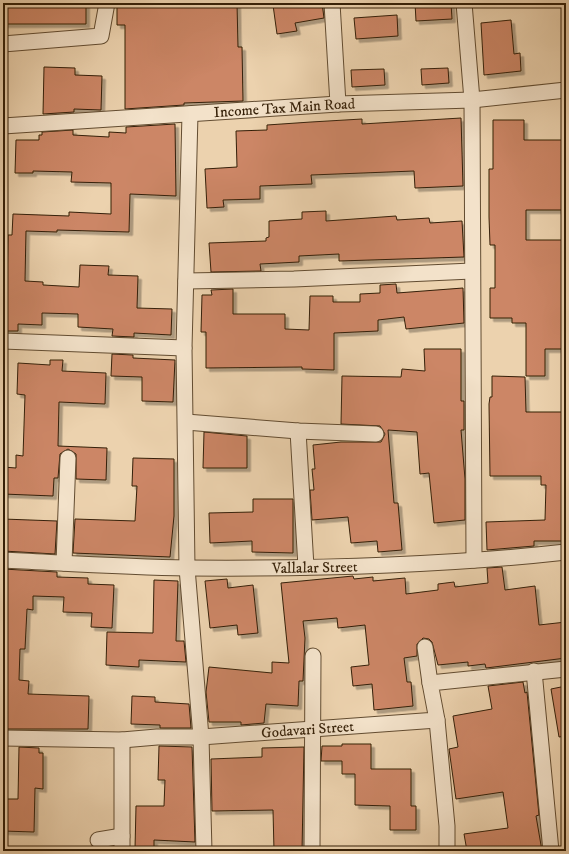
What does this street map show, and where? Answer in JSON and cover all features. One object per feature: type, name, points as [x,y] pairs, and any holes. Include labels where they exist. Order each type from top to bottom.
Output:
[{"type":"street","points":[[3,44],[101,36],[107,3]]},
{"type":"street","points":[[332,3],[338,104]]},
{"type":"street","points":[[464,3],[472,100],[474,560]]},
{"type":"street","name":"Income Tax Main Road","points":[[3,126],[338,104],[472,100],[566,90]]},
{"type":"street","points":[[190,114],[184,348],[187,568],[201,737],[204,851]]},
{"type":"street","points":[[186,281],[294,280],[472,271]]},
{"type":"street","points":[[3,341],[184,348]]},
{"type":"street","points":[[186,422],[298,431],[376,434]]},
{"type":"street","points":[[298,431],[306,567]]},
{"type":"street","points":[[64,563],[68,458]]},
{"type":"street","name":"Vallalar Street","points":[[3,560],[187,568],[306,567],[474,560],[566,552]]},
{"type":"street","points":[[425,647],[437,720],[447,826],[447,851]]},
{"type":"street","points":[[312,851],[313,656]]},
{"type":"street","points":[[430,683],[566,668]]},
{"type":"street","points":[[534,671],[551,851]]},
{"type":"street","name":"Godavari Street","points":[[3,738],[122,740],[157,737],[201,737],[437,720]]},
{"type":"street","points":[[98,840],[122,844],[122,740]]},
{"type":"building","points":[[3,3],[86,4],[86,24],[3,24]]},
{"type":"building","points":[[117,3],[237,3],[238,47],[242,47],[243,101],[184,103],[184,105],[125,109],[125,25],[117,25]]},
{"type":"building","points":[[289,3],[322,3],[324,18],[295,23],[297,31],[277,34],[273,5]]},
{"type":"building","points":[[415,3],[451,3],[452,19],[416,21]]},
{"type":"building","points":[[397,15],[398,36],[356,39],[354,18]]},
{"type":"building","points":[[511,20],[514,54],[520,53],[521,71],[484,75],[481,23]]},
{"type":"building","points":[[44,67],[75,68],[75,75],[102,76],[101,110],[74,109],[74,112],[43,114]]},
{"type":"building","points":[[448,68],[449,83],[422,85],[421,69]]},
{"type":"building","points":[[384,69],[385,85],[352,87],[351,70]]},
{"type":"building","points":[[461,118],[463,186],[415,188],[414,171],[311,175],[312,184],[260,186],[260,199],[223,200],[224,207],[207,208],[205,169],[237,167],[236,131],[267,130],[267,125],[362,119],[362,124]]},
{"type":"building","points":[[493,120],[524,120],[524,140],[566,140],[566,210],[526,210],[526,240],[566,240],[566,349],[545,349],[545,376],[526,376],[526,323],[512,323],[512,318],[490,318],[490,288],[495,288],[495,245],[490,245],[489,217],[489,169],[493,169]]},
{"type":"building","points":[[175,124],[176,196],[130,194],[129,232],[57,230],[57,232],[26,231],[25,281],[43,282],[43,285],[79,287],[80,265],[109,266],[108,275],[138,276],[137,308],[172,309],[171,335],[134,333],[134,337],[112,336],[113,329],[78,327],[78,314],[42,313],[42,325],[18,324],[18,331],[3,331],[3,293],[7,293],[8,235],[12,235],[13,214],[69,216],[69,212],[111,214],[111,183],[71,182],[72,172],[33,171],[33,173],[15,173],[16,140],[39,140],[39,135],[42,135],[42,132],[73,130],[73,135],[109,137],[109,132],[126,133],[126,127]]},
{"type":"building","points":[[326,211],[326,221],[396,216],[397,220],[429,218],[430,223],[462,221],[464,257],[339,261],[339,254],[299,256],[299,262],[260,264],[261,271],[211,272],[209,243],[266,241],[266,238],[269,237],[269,221],[302,219],[302,212]]},
{"type":"building","points":[[396,284],[397,293],[463,288],[464,323],[406,329],[404,317],[378,320],[378,331],[334,333],[334,370],[302,369],[302,367],[206,368],[206,332],[201,332],[202,295],[212,295],[211,290],[233,289],[233,314],[285,314],[285,329],[309,330],[310,296],[333,296],[333,302],[360,302],[360,294],[380,293],[380,285]]},
{"type":"building","points":[[424,349],[461,349],[461,401],[464,401],[464,430],[461,430],[465,479],[465,520],[434,523],[429,473],[420,474],[417,432],[388,430],[394,503],[398,503],[402,550],[378,552],[377,541],[351,543],[348,517],[312,520],[310,490],[314,490],[312,469],[315,469],[313,445],[341,442],[381,442],[385,434],[380,426],[341,424],[342,376],[401,377],[402,369],[425,371]]},
{"type":"building","points":[[112,354],[133,355],[133,358],[175,360],[173,402],[142,401],[142,377],[111,376]]},
{"type":"building","points":[[50,360],[63,360],[62,371],[106,373],[105,404],[59,402],[58,446],[107,448],[106,480],[76,479],[76,454],[68,449],[60,454],[58,478],[54,478],[53,496],[3,494],[3,467],[16,468],[16,455],[23,456],[25,395],[17,394],[18,363],[50,365]]},
{"type":"building","points":[[492,376],[525,377],[526,412],[566,412],[566,541],[534,541],[534,546],[487,550],[486,522],[545,520],[546,485],[541,485],[541,476],[490,476],[489,404],[490,397],[492,397]]},
{"type":"building","points":[[204,432],[247,436],[247,468],[203,468]]},
{"type":"building","points":[[133,458],[174,459],[174,516],[170,557],[73,553],[75,519],[135,521],[137,486],[132,486]]},
{"type":"building","points":[[253,499],[293,499],[293,553],[252,552],[252,541],[210,543],[209,513],[253,512]]},
{"type":"building","points":[[3,519],[57,521],[55,554],[3,551]]},
{"type":"building","points":[[502,567],[505,590],[535,586],[539,625],[566,622],[566,658],[486,668],[485,664],[468,666],[468,662],[438,665],[432,642],[429,639],[423,638],[417,644],[417,656],[404,658],[407,682],[411,682],[413,706],[374,710],[372,684],[353,686],[351,667],[369,665],[365,625],[338,628],[337,618],[303,621],[305,638],[303,681],[299,681],[298,706],[266,704],[264,723],[241,725],[241,722],[209,722],[206,692],[209,667],[272,673],[272,662],[289,663],[281,583],[353,576],[354,579],[373,577],[373,581],[405,578],[406,594],[438,590],[438,584],[454,582],[455,587],[488,583],[487,568]]},
{"type":"building","points":[[3,569],[57,572],[57,577],[88,578],[88,584],[114,585],[112,628],[91,627],[92,613],[63,612],[64,597],[33,596],[33,610],[27,609],[25,649],[20,649],[19,680],[29,681],[28,694],[89,696],[88,729],[3,729]]},
{"type":"building","points":[[227,579],[228,588],[253,585],[258,633],[238,635],[237,625],[210,628],[205,581]]},
{"type":"building","points":[[154,580],[178,581],[176,641],[184,641],[186,662],[139,660],[139,667],[106,665],[107,632],[153,633]]},
{"type":"building","points":[[523,682],[525,693],[527,692],[539,815],[536,816],[542,851],[467,851],[464,834],[508,828],[503,792],[456,799],[449,749],[458,747],[453,716],[492,709],[488,686]]},
{"type":"building","points":[[566,686],[566,736],[559,737],[551,689]]},
{"type":"building","points":[[132,696],[155,697],[155,702],[189,704],[191,728],[160,728],[160,725],[131,724]]},
{"type":"building","points":[[342,744],[371,744],[371,769],[411,769],[411,806],[416,806],[416,830],[390,830],[390,806],[355,805],[355,774],[342,774],[342,761],[321,761],[322,746],[342,746]]},
{"type":"building","points":[[159,746],[192,747],[195,842],[154,840],[154,850],[135,849],[136,806],[164,806],[165,780],[158,780]]},
{"type":"building","points":[[19,747],[39,748],[39,753],[43,753],[43,789],[35,788],[34,832],[3,831],[3,799],[18,799]]},
{"type":"building","points":[[304,747],[302,851],[274,851],[273,810],[212,811],[211,759],[262,757],[262,748]]}]
